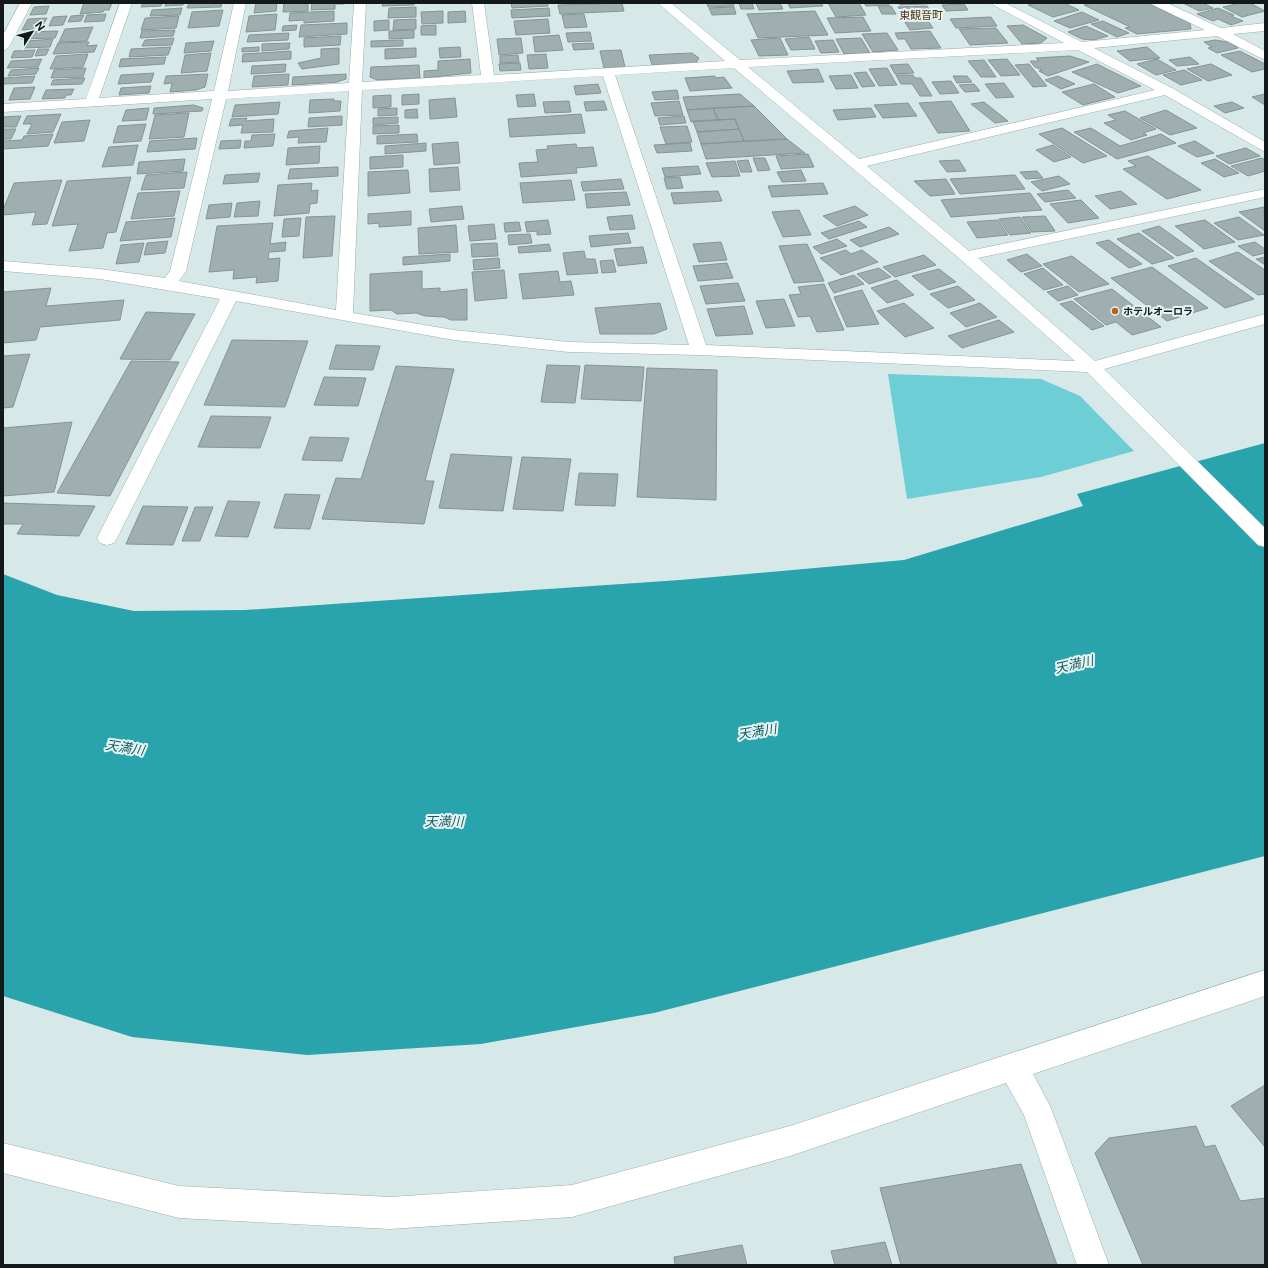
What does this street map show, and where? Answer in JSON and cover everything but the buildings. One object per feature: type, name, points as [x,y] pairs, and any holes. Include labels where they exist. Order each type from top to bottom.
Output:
[{"type":"street","points":[[3,47],[26,3]]},
{"type":"street","points":[[91,103],[126,3]]},
{"type":"street","points":[[169,284],[178,271],[220,95],[240,3]]},
{"type":"street","points":[[344,317],[354,87],[360,3]]},
{"type":"street","points":[[478,3],[488,79]]},
{"type":"street","points":[[664,3],[858,164],[966,256],[1092,367],[1265,540]]},
{"type":"street","points":[[996,3],[1167,91],[1265,148]]},
{"type":"street","points":[[1157,3],[1220,32],[1265,56]]},
{"type":"street","points":[[3,108],[736,64],[1080,46],[1265,26]]},
{"type":"street","points":[[608,72],[699,350]]},
{"type":"street","points":[[858,164],[1167,91]]},
{"type":"street","points":[[966,256],[1265,192]]},
{"type":"street","points":[[3,266],[100,274],[169,284],[344,317],[454,335],[569,347],[699,350],[1092,367],[1265,319]]},
{"type":"street","points":[[107,538],[230,296]]},
{"type":"street","points":[[3,1158],[179,1202],[390,1213],[572,1201],[790,1141],[1014,1068],[1265,983]]},
{"type":"street","points":[[1014,1068],[1036,1108],[1093,1265]]},
{"type":"shaded area","points":[[888,374],[1041,379],[1080,396],[1134,451],[1041,477],[907,499]]},
{"type":"water","name":"天満川","points":[[1265,443],[1265,856],[654,1013],[481,1044],[307,1055],[132,1037],[3,996],[3,574],[57,595],[134,611],[245,610],[680,580],[904,560],[1083,506],[1077,494]]},
{"type":"place","name":"ホテルオーロラ","points":[[1115,311]]},
{"type":"district","name":"東観音町","points":[[921,15]]}]
